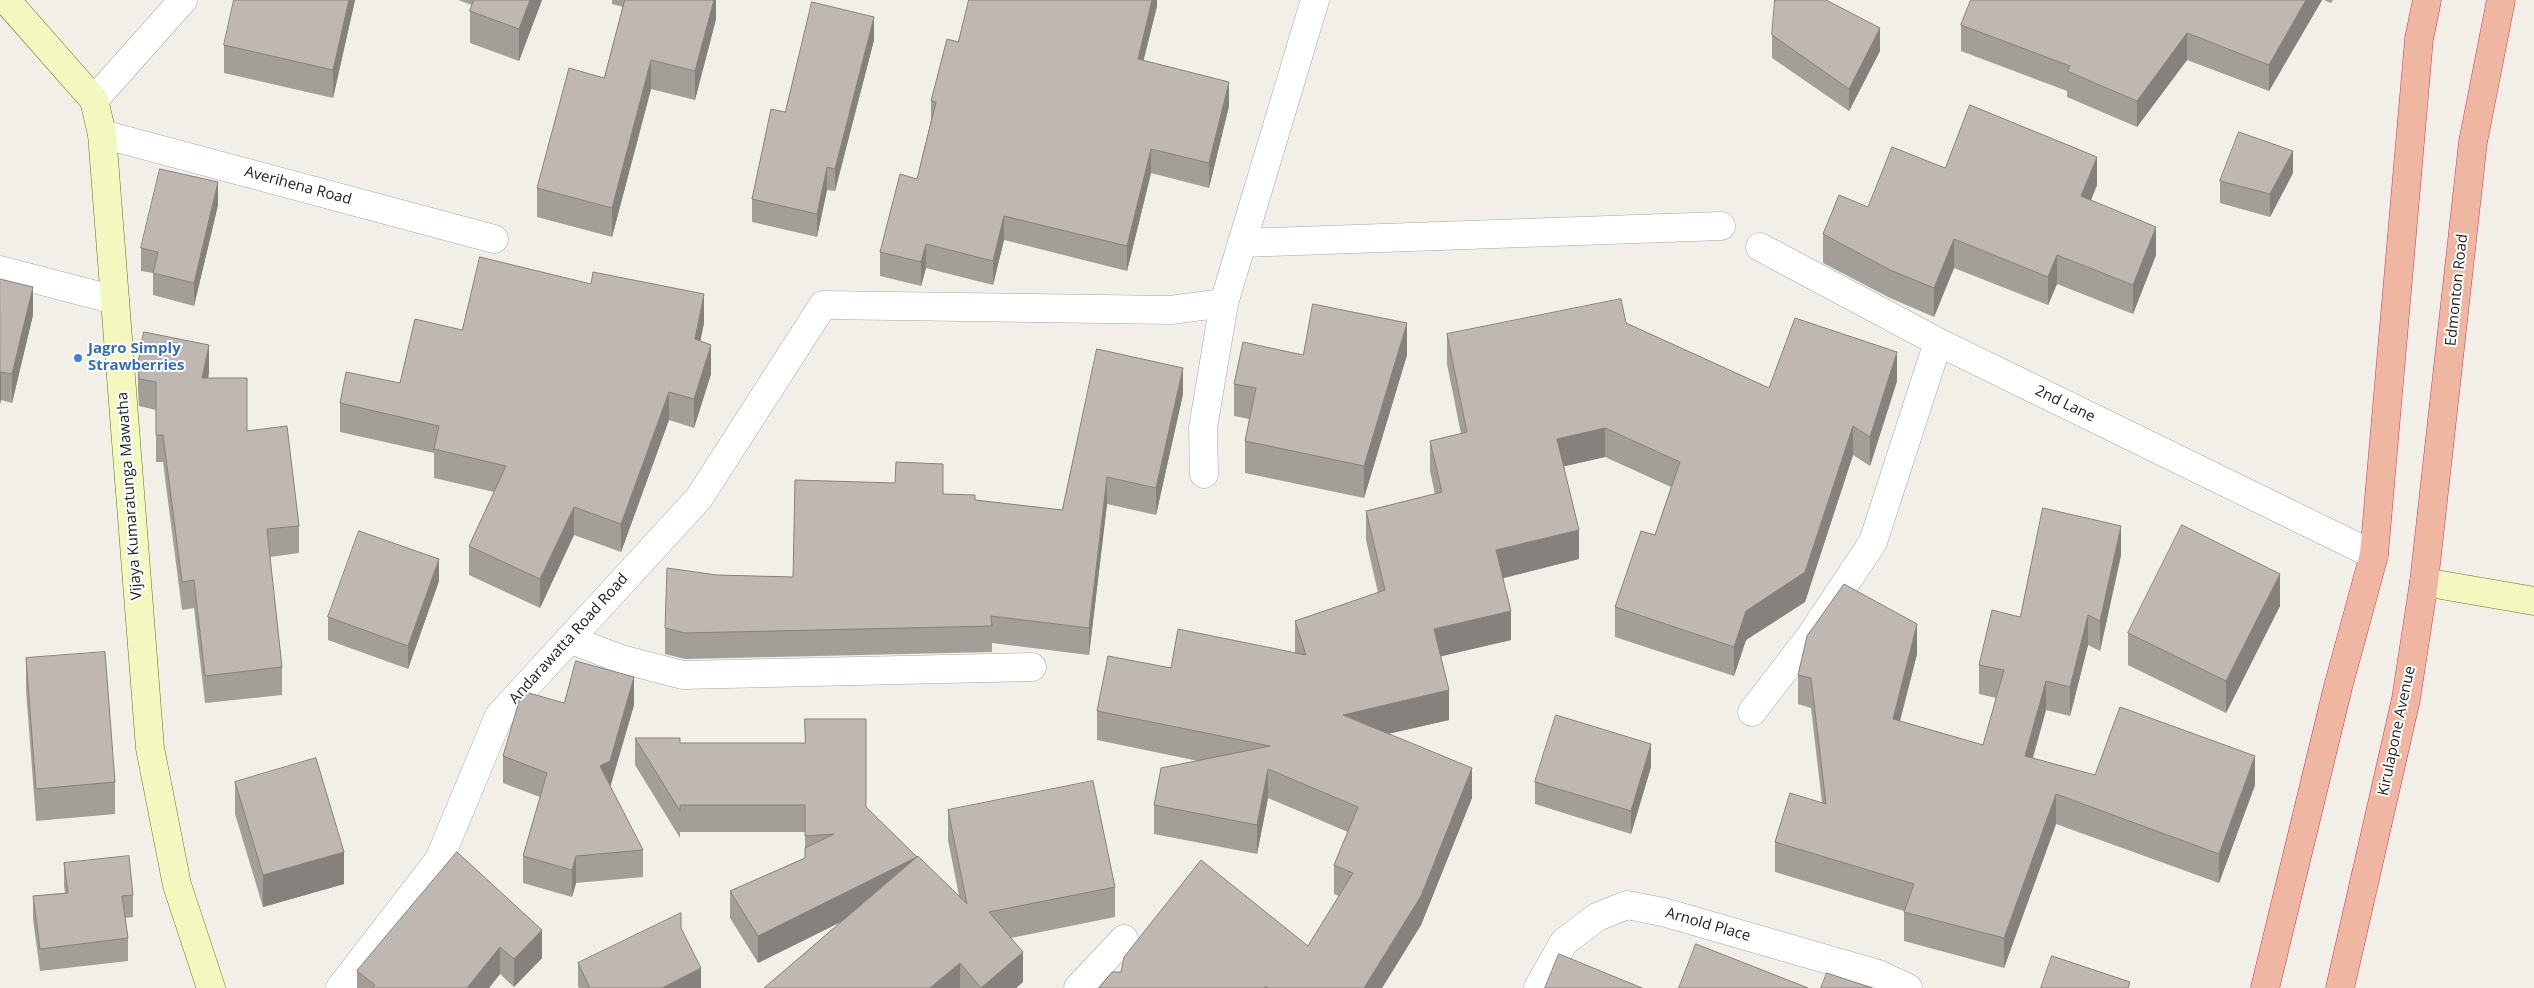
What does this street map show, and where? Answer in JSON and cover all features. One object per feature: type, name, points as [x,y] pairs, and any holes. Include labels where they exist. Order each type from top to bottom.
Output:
[{"type":"highway","points":[[2265,988],[2338,687],[2374,554],[2419,40],[2427,0]]},
{"type":"highway","name":"Edmonton Road","points":[[2424,582],[2473,142],[2501,0]]},
{"type":"highway","name":"Kirulapone Avenue","points":[[2340,988],[2406,699],[2424,582]]},
{"type":"main road","name":"Vijaya Kumaratunga Mawatha","points":[[6,0],[94,100],[102,134],[150,748],[177,885],[211,988]]},
{"type":"main road","points":[[2424,582],[2534,601]]},
{"type":"street","points":[[94,100],[183,0]]},
{"type":"street","points":[[1204,474],[1203,428],[1224,303],[1315,0]]},
{"type":"street","name":"Averihena Road","points":[[102,134],[494,239]]},
{"type":"street","points":[[1242,243],[1721,226]]},
{"type":"street","name":"2nd Lane","points":[[1760,247],[1938,342],[2374,554]]},
{"type":"street","points":[[0,270],[116,300]]},
{"type":"street","name":"Andarawatta Road Road","points":[[340,988],[439,860],[499,716],[699,498],[823,305],[1172,310],[1224,303]]},
{"type":"street","points":[[1752,712],[1810,638],[1873,542],[1938,342]]},
{"type":"street","points":[[569,639],[621,660],[683,675],[1032,668]]},
{"type":"street","name":"Arnold Place","points":[[1538,988],[1564,942],[1597,917],[1626,905],[1664,912],[1878,974],[1908,988]]},
{"type":"street","points":[[1078,988],[1124,939]]},
{"type":"building","points":[[234,0],[349,0],[333,70],[224,45]]},
{"type":"building","points":[[474,0],[530,0],[519,29],[470,11]]},
{"type":"building","points":[[625,0],[714,0],[695,71],[651,60],[612,208],[537,188],[569,68],[604,78]]},
{"type":"building","points":[[969,0],[1152,0],[1138,59],[1229,82],[1209,163],[1151,149],[1127,246],[1004,216],[993,261],[926,244],[921,262],[880,252],[900,174],[917,179],[936,102],[931,101],[947,39],[958,42]]},
{"type":"building","points":[[1775,0],[1826,0],[1880,28],[1849,89],[1772,35]]},
{"type":"building","points":[[1971,0],[2306,0],[2269,65],[2187,33],[2137,101],[2067,71],[2070,66],[1961,25]]},
{"type":"building","points":[[812,2],[874,17],[835,169],[827,167],[817,214],[752,199],[771,109],[785,112]]},
{"type":"building","points":[[1970,105],[2097,157],[2081,196],[2156,227],[2133,285],[2057,255],[2048,277],[1954,239],[1934,288],[1890,270],[1823,234],[1839,195],[1868,207],[1892,147],[1945,168]]},
{"type":"building","points":[[2239,132],[2293,151],[2270,194],[2220,181]]},
{"type":"building","points":[[160,169],[218,182],[194,283],[153,273],[158,252],[141,248]]},
{"type":"building","points":[[480,257],[591,284],[593,272],[704,294],[695,339],[711,345],[694,399],[669,392],[621,524],[574,507],[540,579],[469,546],[506,466],[434,449],[439,426],[340,403],[346,372],[400,383],[415,319],[462,330]]},
{"type":"building","points":[[0,279],[33,287],[12,374],[1,372],[0,377]]},
{"type":"building","points":[[1621,299],[1626,323],[1769,388],[1795,318],[1897,352],[1870,437],[1853,426],[1805,572],[1746,611],[1734,647],[1615,607],[1641,531],[1655,535],[1680,462],[1605,428],[1557,439],[1579,530],[1496,550],[1511,611],[1434,629],[1449,690],[1343,715],[1472,768],[1421,896],[1364,988],[1268,988],[1266,986],[1265,988],[1099,988],[1112,972],[1121,972],[1124,957],[1201,860],[1308,946],[1353,873],[1334,865],[1358,807],[1268,769],[1257,825],[1154,805],[1161,768],[1270,746],[1097,711],[1108,656],[1171,668],[1178,629],[1306,655],[1295,621],[1385,590],[1366,511],[1442,492],[1430,441],[1467,432],[1447,334]]},
{"type":"building","points":[[1313,304],[1407,323],[1364,466],[1245,441],[1256,388],[1234,384],[1243,342],[1303,355]]},
{"type":"building","points":[[144,332],[209,345],[202,378],[247,378],[247,431],[287,426],[299,526],[267,529],[282,667],[205,676],[194,580],[182,582],[163,435],[156,435],[156,382],[139,379],[138,363]]},
{"type":"building","points":[[1097,349],[1183,368],[1156,488],[1107,477],[1089,628],[991,616],[992,626],[685,633],[665,628],[667,568],[717,575],[793,577],[795,480],[895,483],[896,462],[943,464],[943,494],[975,495],[975,500],[1062,510]]},
{"type":"building","points":[[2043,508],[2121,526],[2100,621],[2088,615],[2070,687],[2046,681],[2025,756],[2095,775],[2120,707],[2255,756],[2219,854],[2056,794],[2004,938],[1904,912],[1914,884],[1775,842],[1790,793],[1826,804],[1811,678],[1798,675],[1807,636],[1844,584],[1917,624],[1893,719],[1983,745],[2004,670],[1979,665],[1992,610],[2020,617]]},
{"type":"building","points":[[2182,525],[2280,574],[2226,681],[2128,633]]},
{"type":"building","points":[[359,531],[439,559],[408,646],[328,617]]},
{"type":"building","points":[[105,652],[115,782],[36,789],[26,658]]},
{"type":"building","points":[[576,661],[634,677],[610,761],[600,766],[643,850],[576,856],[572,870],[523,856],[547,773],[503,756],[522,691],[564,703]]},
{"type":"building","points":[[1556,715],[1651,744],[1631,811],[1535,782]]},
{"type":"building","points":[[805,719],[866,719],[866,807],[917,857],[758,936],[730,891],[805,858],[805,848],[834,834],[805,836],[805,805],[680,805],[680,811],[635,738],[680,738],[680,743],[805,743]]},
{"type":"building","points":[[316,758],[344,852],[263,875],[235,782]]},
{"type":"building","points":[[1093,781],[1115,887],[989,912],[1023,952],[981,988],[960,963],[930,988],[764,988],[918,856],[967,904],[948,810]]},
{"type":"building","points":[[457,852],[542,930],[514,959],[500,947],[467,988],[372,988],[375,985],[357,971]]},
{"type":"building","points":[[129,856],[133,895],[122,896],[128,938],[40,949],[33,896],[68,893],[64,863]]},
{"type":"building","points":[[681,913],[681,928],[701,968],[662,988],[590,988],[578,963]]},
{"type":"building","points":[[1696,944],[1808,988],[1679,988]]},
{"type":"building","points":[[1559,954],[1642,988],[1545,988]]},
{"type":"building","points":[[2052,956],[2130,982],[2128,988],[2041,988]]},
{"type":"building","points":[[1827,973],[1872,988],[1821,988]]},
{"type":"place","name":"Jagro Simply Strawberries","points":[[78,358]]}]
